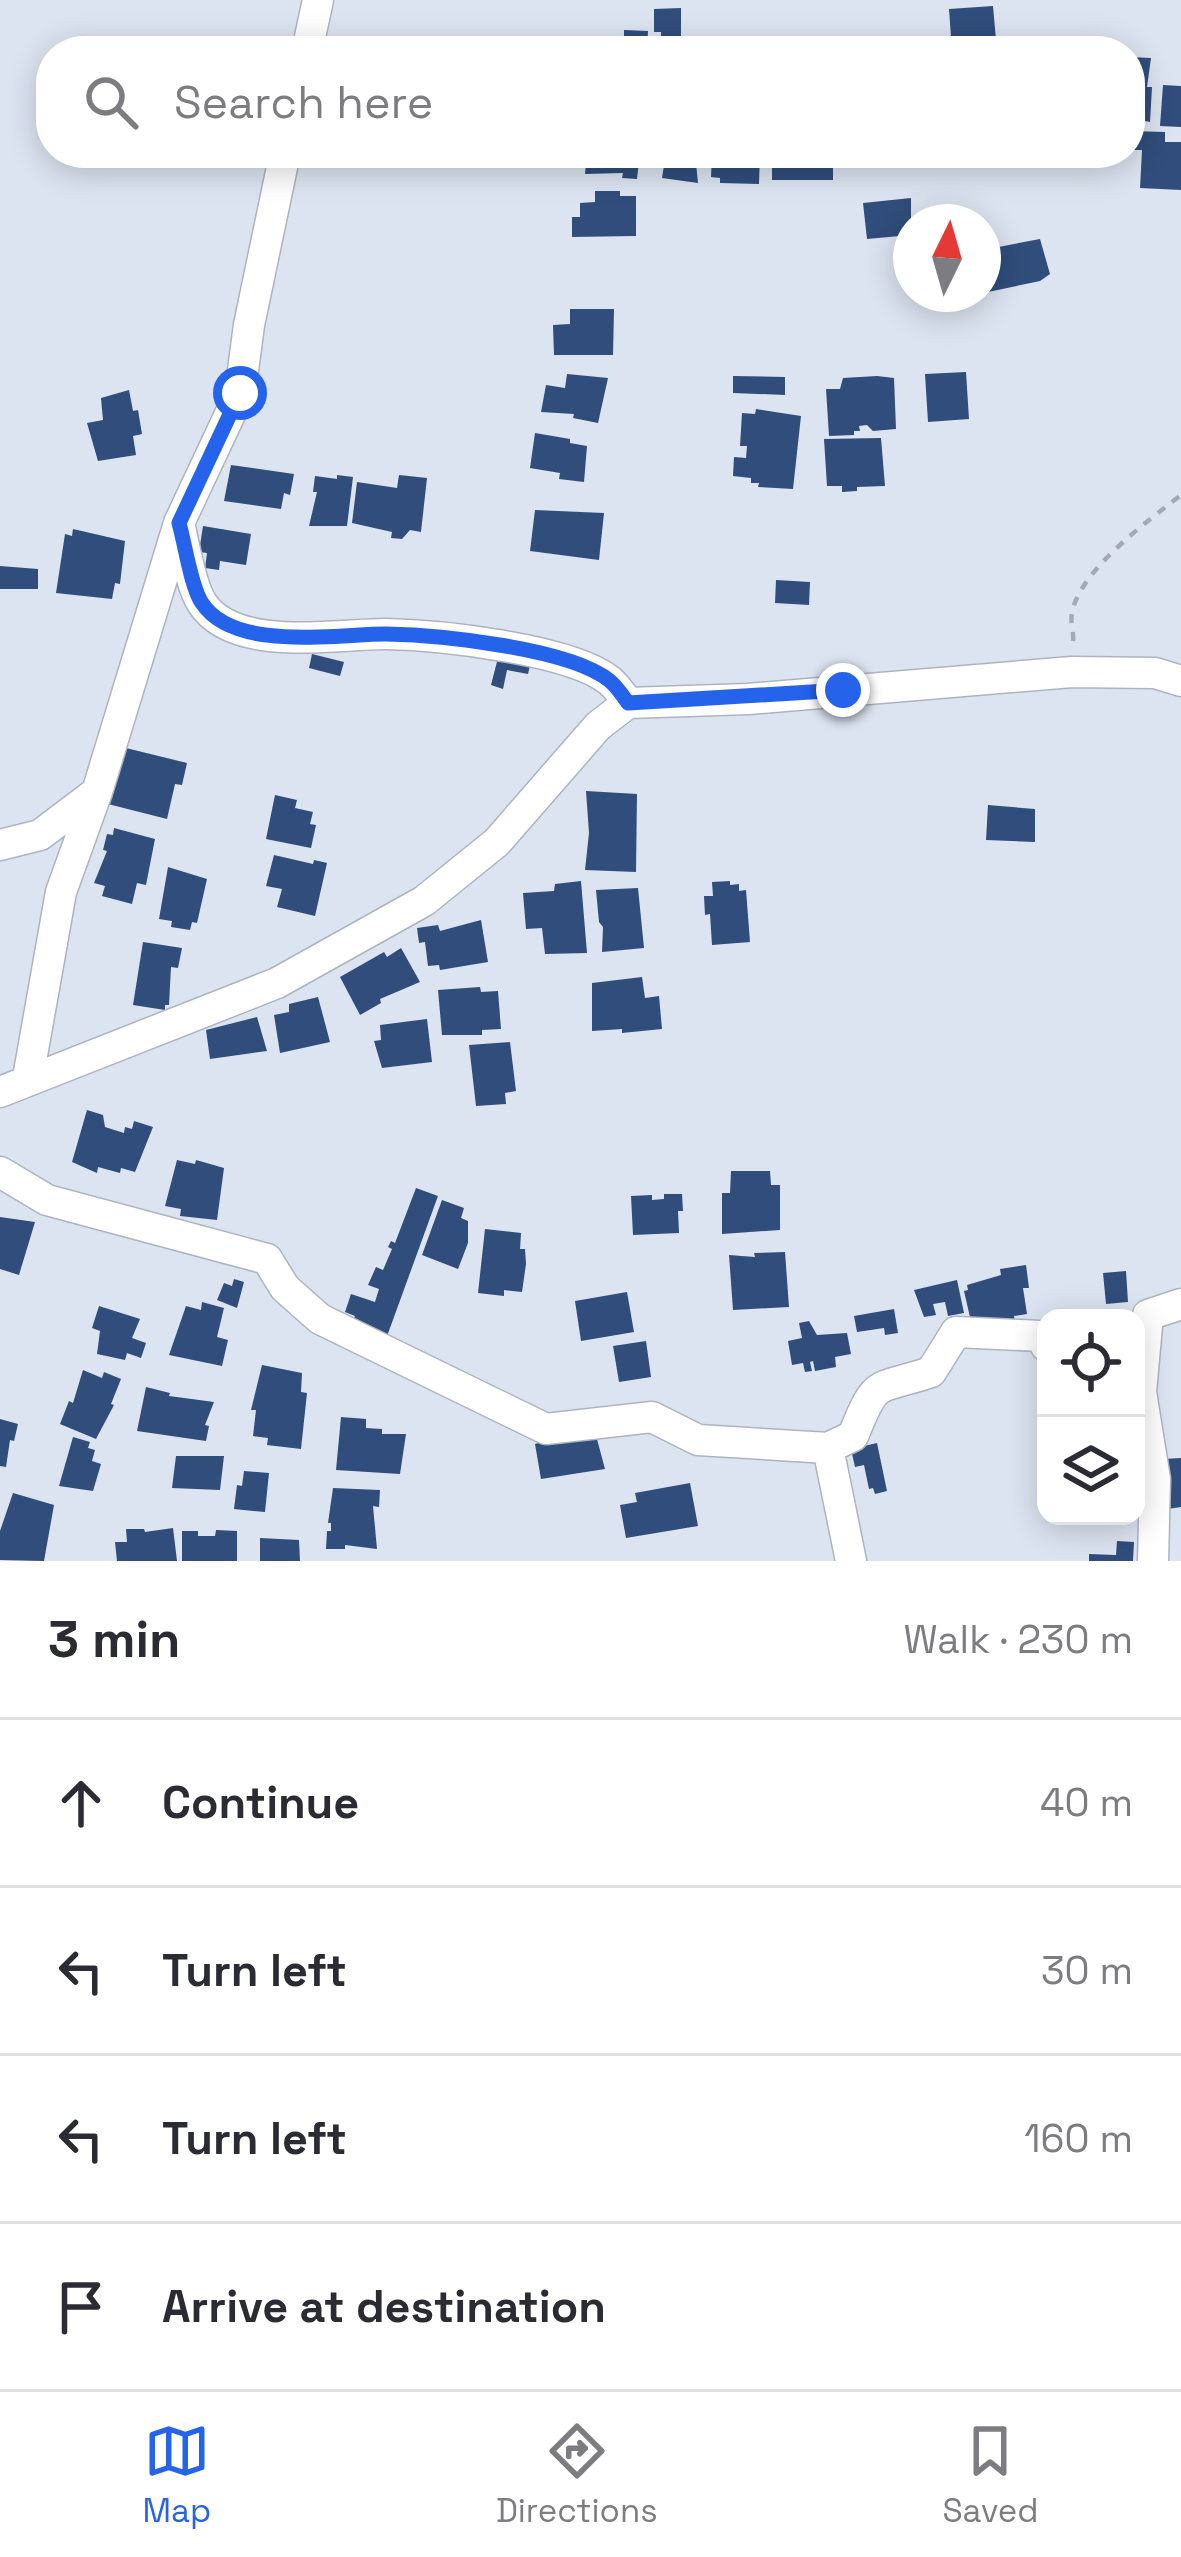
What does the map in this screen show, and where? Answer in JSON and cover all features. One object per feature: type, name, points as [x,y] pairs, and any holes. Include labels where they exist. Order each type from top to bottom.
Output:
[{"type":"street","points":[[310,36],[318,0]]},
{"type":"street","points":[[14,1085],[61,892],[97,792],[179,523],[240,393],[282,168]]},
{"type":"street","points":[[179,523],[202,603],[234,630],[316,638],[387,634],[494,645],[557,657],[609,680],[628,703]]},
{"type":"street","points":[[14,1085],[277,983],[424,901],[497,842],[598,726],[628,703],[1072,672],[1156,673],[1181,681]]},
{"type":"street","points":[[0,845],[40,835],[97,792]]},
{"type":"street","points":[[0,1172],[47,1200],[267,1259],[285,1288],[320,1319],[546,1430],[652,1418],[698,1441],[828,1448],[853,1436],[869,1394],[878,1385],[931,1372],[956,1332],[1037,1336]]},
{"type":"street","points":[[1145,1342],[1148,1316],[1181,1304]]},
{"type":"street","points":[[1143,1417],[1155,1479],[1153,1561]]},
{"type":"street","points":[[828,1448],[850,1561]]},
{"type":"path","points":[[1072,672],[1071,615],[1082,588],[1144,524],[1181,494]]},
{"type":"building","points":[[993,6],[996,36],[951,36],[949,9]]},
{"type":"building","points":[[681,8],[681,36],[654,32],[654,9]]},
{"type":"building","points":[[624,30],[648,31],[648,36],[624,36]]},
{"type":"building","points":[[1145,58],[1151,58],[1150,122],[1145,121]]},
{"type":"building","points":[[1163,85],[1181,86],[1181,127],[1160,126]]},
{"type":"building","points":[[1145,131],[1165,132],[1165,142],[1181,142],[1181,190],[1140,188]]},
{"type":"building","points":[[586,168],[638,168],[637,179],[622,178],[623,173],[585,174]]},
{"type":"building","points":[[664,168],[696,168],[698,183],[662,178]]},
{"type":"building","points":[[711,168],[760,168],[759,184],[720,183],[720,178],[711,177]]},
{"type":"building","points":[[772,168],[833,168],[833,180],[772,180]]},
{"type":"building","points":[[595,191],[636,196],[636,236],[572,237],[572,217],[580,217],[580,203],[595,202]]},
{"type":"building","points":[[911,198],[911,204],[893,204],[893,237],[867,239],[863,203]]},
{"type":"building","points":[[1040,239],[1050,274],[1040,281],[1001,289],[1001,246]]},
{"type":"building","points":[[570,309],[614,309],[613,355],[554,355],[553,325],[570,324]]},
{"type":"building","points":[[966,372],[969,419],[928,422],[925,374]]},
{"type":"building","points":[[567,374],[608,378],[598,423],[573,418],[574,414],[541,412],[546,385],[565,388]]},
{"type":"building","points":[[733,376],[785,377],[785,395],[733,393]]},
{"type":"building","points":[[843,378],[894,378],[896,429],[873,431],[867,425],[859,426],[854,435],[829,436],[826,389],[840,389]]},
{"type":"building","points":[[129,390],[142,434],[133,436],[136,455],[98,461],[87,423],[103,420],[101,398]]},
{"type":"building","points":[[756,409],[801,416],[793,489],[758,487],[751,478],[733,476],[734,457],[746,458],[747,446],[740,446],[742,413],[755,414]]},
{"type":"building","points":[[535,433],[587,446],[584,482],[530,468]]},
{"type":"building","points":[[881,438],[885,486],[842,492],[842,486],[827,486],[824,439]]},
{"type":"building","points":[[231,465],[294,474],[281,509],[224,501]]},
{"type":"building","points":[[337,475],[353,477],[347,526],[309,526],[317,492],[313,492],[315,476],[337,479]]},
{"type":"building","points":[[399,475],[427,478],[421,532],[410,530],[402,539],[391,538],[392,532],[352,523],[357,482],[397,488]]},
{"type":"building","points":[[535,510],[604,513],[599,560],[530,551]]},
{"type":"building","points":[[203,526],[251,534],[246,565],[220,561],[219,570],[205,568],[207,553],[199,552]]},
{"type":"building","points":[[73,529],[125,541],[120,584],[115,583],[112,599],[56,593],[65,534],[72,536]]},
{"type":"building","points":[[0,566],[38,569],[38,589],[0,589]]},
{"type":"building","points":[[776,580],[810,582],[809,605],[775,603]]},
{"type":"building","points":[[500,650],[532,657],[528,674],[507,670],[503,689],[491,685]]},
{"type":"building","points":[[312,654],[344,662],[340,676],[309,668]]},
{"type":"building","points":[[122,747],[187,763],[182,785],[175,784],[167,819],[108,804]]},
{"type":"building","points":[[586,791],[637,794],[636,872],[585,870]]},
{"type":"building","points":[[275,795],[297,800],[295,808],[313,812],[310,824],[316,825],[311,848],[266,839]]},
{"type":"building","points":[[988,805],[1035,809],[1035,842],[986,840]]},
{"type":"building","points":[[114,828],[155,839],[146,885],[137,883],[132,904],[102,896],[105,886],[94,883],[107,851],[103,850],[107,834],[113,835]]},
{"type":"building","points":[[274,855],[327,863],[315,916],[277,907],[282,889],[266,886]]},
{"type":"building","points":[[168,867],[207,879],[197,923],[192,922],[190,930],[159,919]]},
{"type":"building","points":[[581,881],[587,953],[545,954],[542,928],[526,929],[523,893],[554,891],[555,884]]},
{"type":"building","points":[[730,881],[730,885],[739,884],[739,891],[746,890],[750,942],[712,945],[704,896],[713,896],[712,882]]},
{"type":"building","points":[[638,888],[644,948],[602,952],[596,890]]},
{"type":"building","points":[[481,920],[488,962],[440,970],[439,965],[428,966],[425,942],[419,943],[417,928],[438,925],[440,931]]},
{"type":"building","points":[[143,942],[182,948],[178,968],[171,967],[165,1010],[133,1005]]},
{"type":"building","points":[[401,948],[420,982],[380,999],[381,1003],[360,1015],[340,977],[384,952],[387,957]]},
{"type":"building","points":[[642,977],[645,998],[659,996],[662,1029],[592,1031],[592,983]]},
{"type":"building","points":[[480,987],[481,992],[498,991],[501,1029],[482,1030],[482,1035],[442,1035],[438,990]]},
{"type":"building","points":[[318,997],[330,1042],[280,1053],[274,1015],[289,1012],[289,1004]]},
{"type":"building","points":[[257,1017],[267,1051],[210,1059],[206,1030]]},
{"type":"building","points":[[427,1019],[432,1062],[382,1068],[374,1041],[381,1040],[380,1025]]},
{"type":"building","points":[[510,1042],[516,1091],[505,1093],[506,1104],[476,1106],[469,1045]]},
{"type":"building","points":[[87,1110],[103,1115],[105,1127],[124,1133],[134,1121],[153,1127],[135,1172],[98,1167],[97,1173],[72,1162]]},
{"type":"building","points":[[177,1160],[224,1168],[217,1220],[180,1216],[181,1209],[165,1206]]},
{"type":"building","points":[[731,1171],[770,1171],[771,1185],[780,1185],[780,1230],[722,1234],[722,1193],[730,1193]]},
{"type":"building","points":[[416,1188],[438,1196],[386,1339],[351,1325],[355,1316],[345,1312],[351,1294],[375,1302],[379,1289],[368,1285],[376,1267],[383,1270],[392,1249],[388,1247],[391,1241],[395,1243]]},
{"type":"building","points":[[664,1194],[682,1194],[679,1233],[633,1235],[631,1196],[652,1195],[652,1200],[664,1199]]},
{"type":"building","points":[[442,1200],[464,1208],[461,1218],[468,1221],[468,1243],[458,1269],[422,1255]]},
{"type":"building","points":[[0,1217],[35,1222],[19,1275],[0,1269]]},
{"type":"building","points":[[485,1229],[521,1233],[526,1264],[522,1292],[478,1293]]},
{"type":"building","points":[[785,1252],[789,1307],[733,1310],[729,1255]]},
{"type":"building","points":[[1026,1265],[1027,1314],[1014,1316],[1016,1327],[972,1326],[964,1291],[967,1285],[1001,1275],[1000,1269]]},
{"type":"building","points":[[1126,1271],[1128,1302],[1106,1304],[1103,1273]]},
{"type":"building","points":[[234,1279],[244,1282],[237,1308],[217,1300],[224,1283],[232,1286]]},
{"type":"building","points":[[957,1280],[964,1313],[948,1316],[945,1302],[933,1304],[936,1315],[924,1317],[914,1290]]},
{"type":"building","points":[[627,1292],[634,1332],[581,1341],[575,1301]]},
{"type":"building","points":[[202,1302],[224,1308],[217,1337],[228,1340],[222,1366],[169,1355],[186,1306],[201,1310]]},
{"type":"building","points":[[99,1306],[140,1319],[132,1338],[146,1343],[141,1358],[127,1353],[125,1360],[97,1354],[100,1331],[92,1328]]},
{"type":"building","points":[[894,1309],[898,1333],[885,1335],[884,1328],[857,1332],[854,1316]]},
{"type":"building","points":[[809,1321],[817,1335],[847,1333],[851,1354],[835,1357],[836,1367],[815,1371],[813,1361],[812,1371],[805,1372],[803,1363],[792,1365],[788,1341],[802,1338],[799,1323]]},
{"type":"building","points":[[646,1341],[651,1377],[619,1382],[613,1346]]},
{"type":"building","points":[[262,1365],[302,1373],[301,1392],[307,1393],[301,1449],[267,1445],[268,1438],[253,1436],[256,1410],[251,1410]]},
{"type":"building","points":[[83,1370],[121,1379],[96,1439],[60,1424],[69,1401],[73,1403]]},
{"type":"building","points":[[146,1387],[169,1396],[214,1402],[205,1425],[209,1426],[206,1441],[137,1431]]},
{"type":"building","points":[[341,1417],[366,1419],[366,1428],[382,1429],[382,1434],[406,1434],[400,1474],[336,1470]]},
{"type":"building","points":[[0,1419],[18,1424],[6,1467],[0,1466]]},
{"type":"building","points":[[594,1428],[605,1469],[541,1479],[535,1444]]},
{"type":"building","points":[[73,1437],[90,1442],[88,1448],[95,1450],[92,1461],[101,1464],[93,1491],[59,1486]]},
{"type":"building","points":[[877,1443],[887,1491],[875,1494],[869,1489],[864,1465],[855,1467],[851,1449]]},
{"type":"building","points":[[176,1456],[224,1456],[220,1490],[172,1488]]},
{"type":"building","points":[[1181,1458],[1181,1507],[1168,1509],[1163,1459]]},
{"type":"building","points":[[244,1471],[269,1473],[265,1512],[234,1509]]},
{"type":"building","points":[[690,1483],[698,1526],[626,1538],[620,1505],[637,1502],[635,1493]]},
{"type":"building","points":[[333,1488],[380,1490],[379,1507],[373,1506],[377,1549],[345,1545],[345,1549],[326,1549]]},
{"type":"building","points":[[13,1493],[54,1505],[44,1561],[0,1560],[0,1531]]},
{"type":"building","points":[[173,1528],[177,1561],[117,1561],[115,1542],[127,1542],[126,1529]]},
{"type":"building","points":[[216,1530],[237,1531],[237,1561],[182,1561],[182,1531],[215,1536]]},
{"type":"building","points":[[260,1538],[299,1540],[300,1561],[260,1561]]},
{"type":"building","points":[[1117,1541],[1134,1542],[1133,1561],[1089,1561],[1089,1554],[1116,1555]]},
{"type":"route","points":[[240,393],[179,523],[202,603],[234,630],[316,638],[387,634],[494,645],[557,657],[609,680],[628,703],[843,690]]}]
